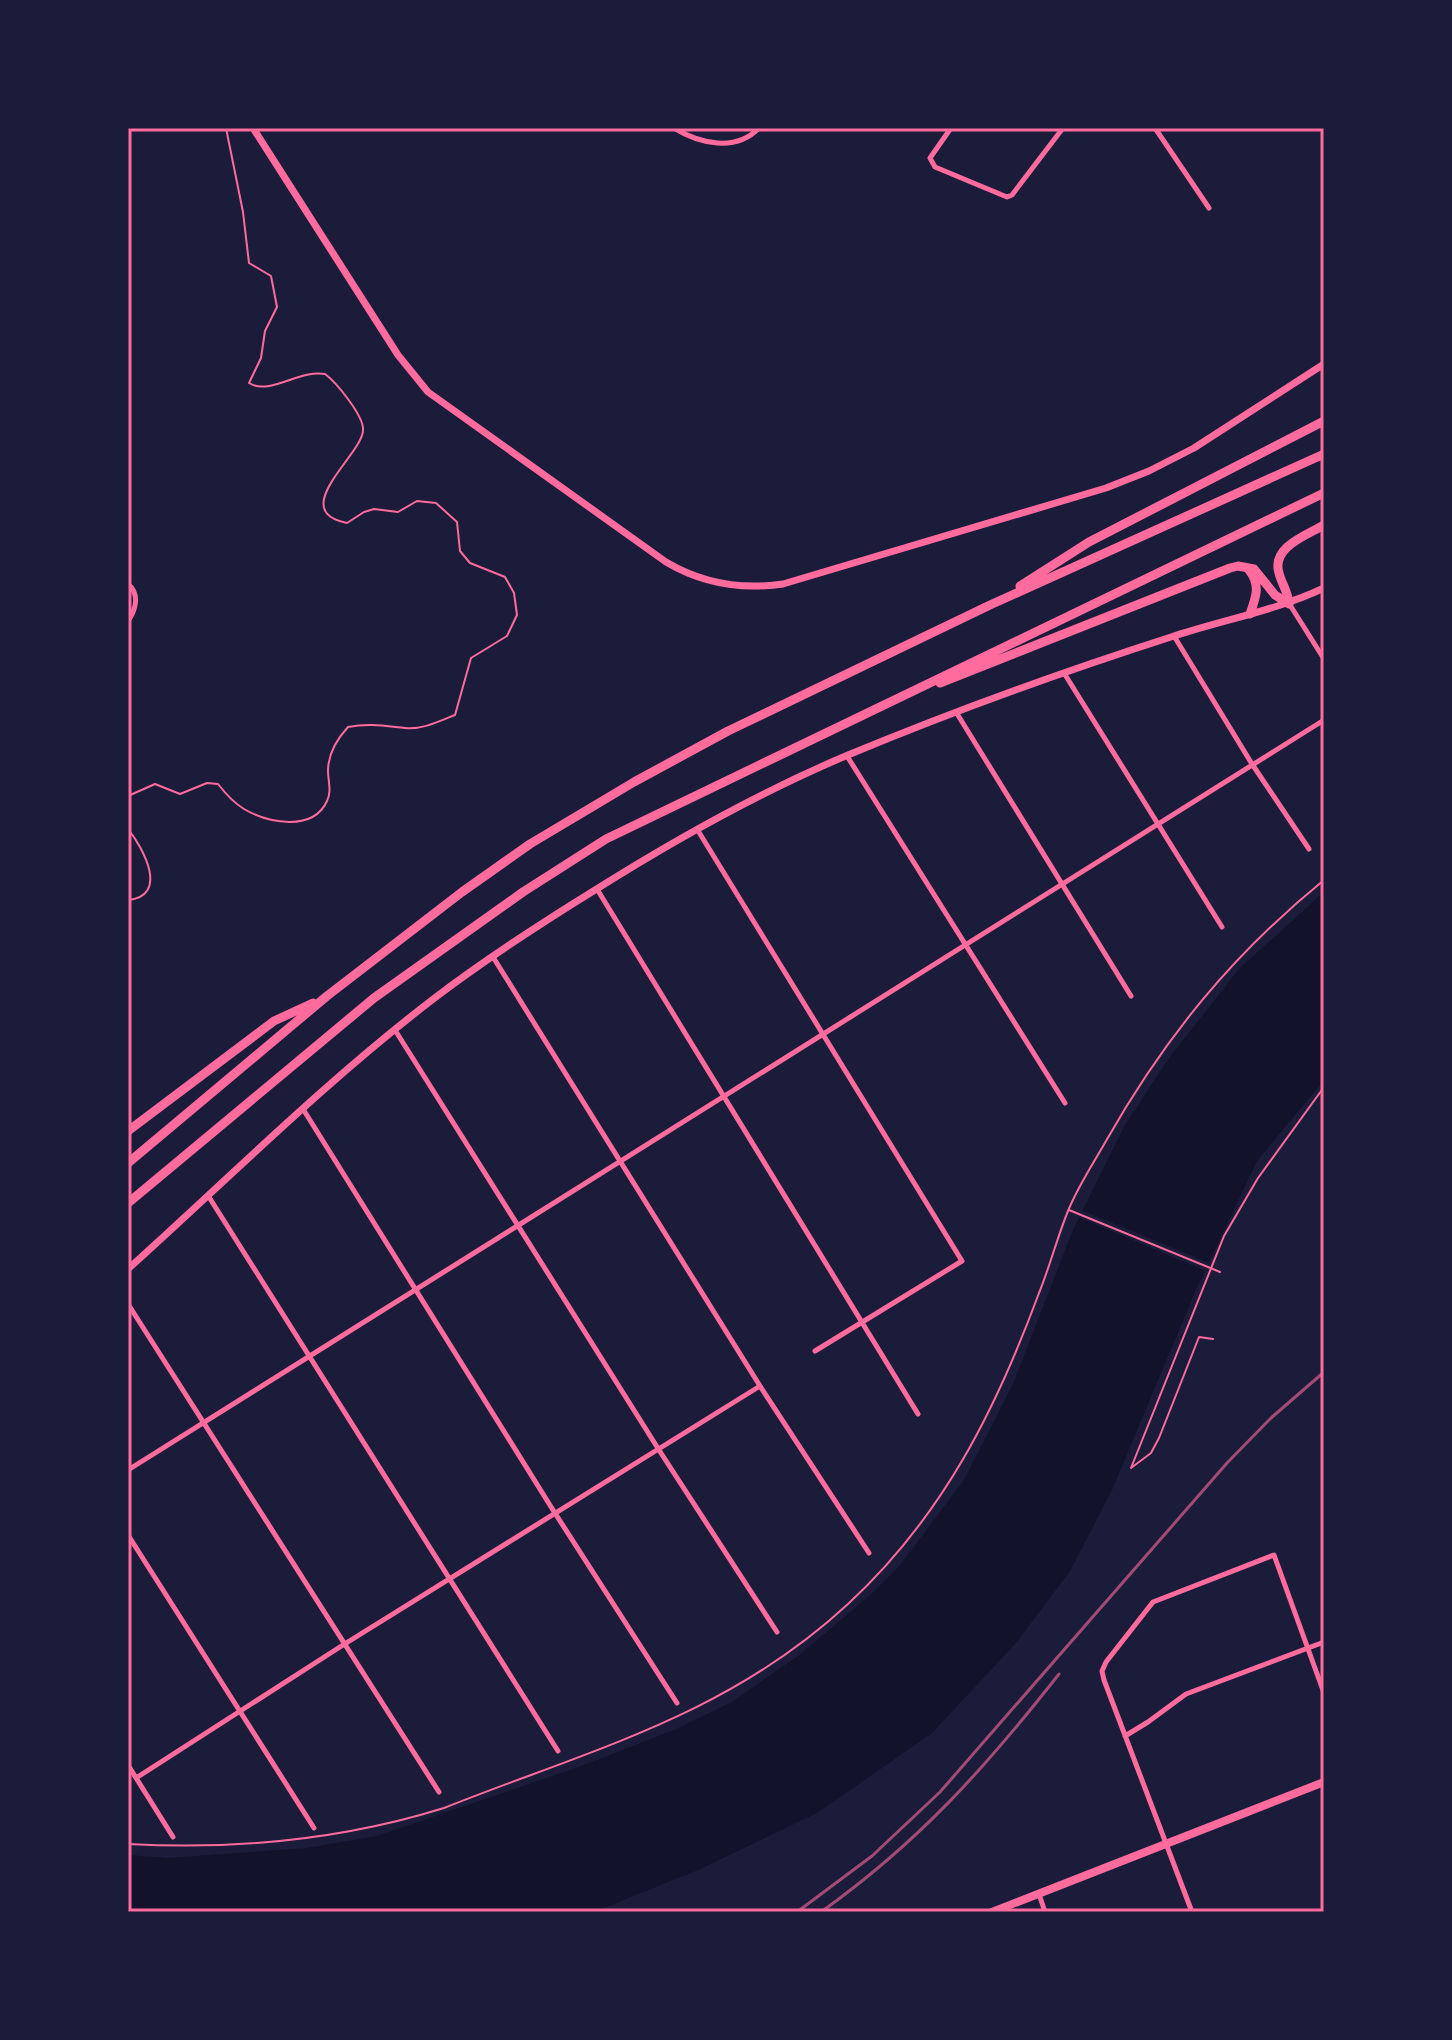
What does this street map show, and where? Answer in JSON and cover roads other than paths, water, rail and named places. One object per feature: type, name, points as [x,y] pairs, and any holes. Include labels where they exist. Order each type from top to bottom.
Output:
[{"type":"highway","points":[[990,605],[1089,542],[1324,421]]},
{"type":"highway","points":[[128,1163],[327,996],[462,892],[530,844],[634,782],[728,731],[990,605],[1324,452]]},
{"type":"highway","points":[[128,1203],[374,998],[523,892],[606,839],[1324,493]]},
{"type":"highway","points":[[1289,604],[1288,589],[1278,573],[1280,557],[1290,544],[1324,525]]},
{"type":"highway","points":[[906,694],[954,678],[1230,568],[1247,567],[1262,575],[1275,595],[1289,604]]},
{"type":"highway","points":[[1247,567],[1257,584],[1250,614]]},
{"type":"highway","points":[[128,1131],[274,1021],[327,996]]},
{"type":"main road","points":[[253,128],[398,355],[428,392],[666,562],[703,580],[723,585],[763,587],[783,584],[1117,484],[1194,448],[1324,364]]},
{"type":"main road","points":[[128,1269],[303,1109],[395,1030],[493,957],[647,855],[696,828],[847,756],[956,712],[1174,636],[1289,604],[1324,588]]},
{"type":"main road","points":[[992,1912],[1324,1782]]},
{"type":"street","points":[[674,128],[698,139],[718,143],[739,143],[759,128]]},
{"type":"street","points":[[951,128],[930,158],[935,167],[1007,197],[1012,195],[1063,128]]},
{"type":"street","points":[[1155,128],[1209,208]]},
{"type":"street","points":[[128,584],[136,596],[128,621]]},
{"type":"street","points":[[1289,604],[1324,659]]},
{"type":"street","points":[[1174,636],[1252,764],[1309,849]]},
{"type":"street","points":[[1064,673],[1222,927]]},
{"type":"street","points":[[956,712],[1131,996]]},
{"type":"street","points":[[128,1470],[1324,720]]},
{"type":"street","points":[[847,756],[1065,1103]]},
{"type":"street","points":[[696,828],[962,1261],[815,1351]]},
{"type":"street","points":[[597,889],[918,1414]]},
{"type":"street","points":[[493,957],[760,1386],[869,1553]]},
{"type":"street","points":[[395,1030],[777,1632]]},
{"type":"street","points":[[303,1109],[555,1514],[677,1703]]},
{"type":"street","points":[[209,1197],[558,1751]]},
{"type":"street","points":[[128,1304],[439,1792]]},
{"type":"street","points":[[136,1778],[343,1645],[760,1386]]},
{"type":"street","points":[[128,1535],[314,1828]]},
{"type":"street","points":[[1192,1912],[1102,1671],[1153,1602],[1274,1555],[1324,1693]]},
{"type":"street","points":[[1125,1736],[1186,1694],[1324,1642]]},
{"type":"street","points":[[128,1765],[173,1837]]},
{"type":"street","points":[[1038,1893],[1045,1912]]},
{"type":"railway","points":[[797,1912],[872,1856],[940,1792],[1227,1463],[1271,1418],[1324,1372]]},
{"type":"railway","points":[[821,1912],[889,1858],[949,1802],[1005,1741],[1059,1674]]}]
